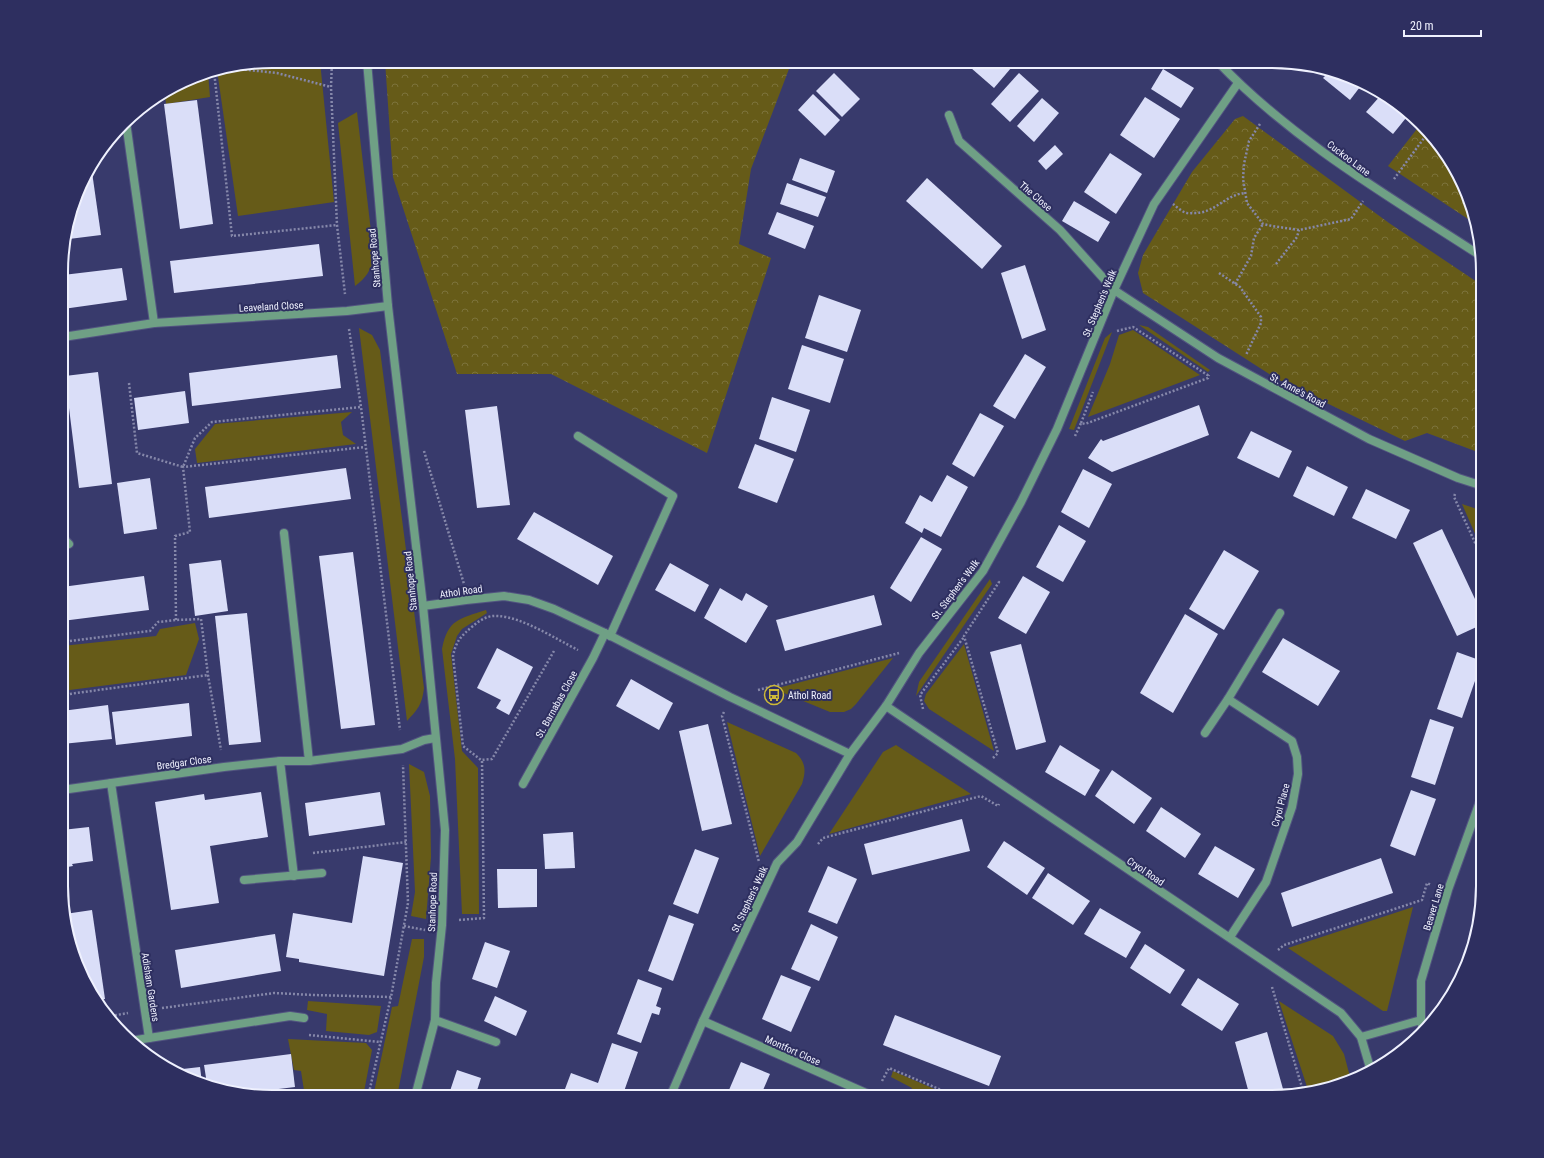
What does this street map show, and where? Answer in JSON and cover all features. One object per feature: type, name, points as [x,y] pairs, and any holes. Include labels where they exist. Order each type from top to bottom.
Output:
[{"type":"street","name":"Stanhope Road","points":[[368,68],[388,306],[423,606],[445,830],[442,925],[436,983],[435,1020],[417,1090]]},
{"type":"street","name":"Cuckoo Lane","points":[[1224,68],[1269,111],[1371,187],[1475,252]]},
{"type":"street","name":"St. Stephen's Walk","points":[[673,1090],[703,1021],[777,863],[797,842],[850,754],[886,706],[919,653],[983,572],[1057,429],[1114,290],[1154,204],[1238,83]]},
{"type":"street","name":"The Close","points":[[949,115],[958,141],[1060,230],[1114,290]]},
{"type":"street","points":[[127,129],[154,323]]},
{"type":"street","name":"St. Anne's Road","points":[[1114,290],[1218,358],[1240,370],[1369,439],[1458,478],[1476,484]]},
{"type":"street","name":"Leaveland Close","points":[[68,337],[154,323],[347,311],[388,306]]},
{"type":"street","name":"St. Barnabas Close","points":[[523,784],[607,635],[673,496],[578,436]]},
{"type":"street","points":[[284,533],[309,761]]},
{"type":"street","name":"Athol Road","points":[[423,606],[504,596],[529,600],[554,609],[730,697],[850,754]]},
{"type":"street","points":[[1204,733],[1228,698],[1280,613]]},
{"type":"street","name":"Cryol Place","points":[[1228,698],[1292,741],[1297,757],[1298,774],[1292,807],[1266,882],[1230,937]]},
{"type":"street","name":"Cryol Road","points":[[886,706],[1341,1013],[1361,1037],[1369,1065]]},
{"type":"street","name":"Bredgar Close","points":[[68,789],[224,767],[280,761],[309,761],[402,749],[424,740],[435,738]]},
{"type":"street","points":[[280,761],[294,876]]},
{"type":"street","name":"Adisham Gardens","points":[[111,783],[149,1038]]},
{"type":"street","name":"Beaver Lane","points":[[1422,1023],[1421,981],[1448,890],[1476,812]]},
{"type":"street","points":[[244,880],[322,873]]},
{"type":"street","points":[[139,1040],[290,1016],[304,1018]]},
{"type":"street","points":[[435,1020],[496,1042]]},
{"type":"street","points":[[1361,1037],[1421,1020]]},
{"type":"street","name":"Montfort Close","points":[[703,1021],[858,1090]]},
{"type":"path","points":[[332,68],[331,88],[337,225],[402,749],[406,842],[408,903],[390,997],[370,1090]]},
{"type":"path","points":[[247,70],[277,73],[331,88]]},
{"type":"path","points":[[215,76],[232,236],[337,225]]},
{"type":"path","points":[[1269,111],[1249,142],[1244,164],[1243,179],[1247,203],[1263,224],[1299,230],[1351,219],[1371,187]]},
{"type":"path","points":[[1384,194],[1425,137]]},
{"type":"path","points":[[1160,195],[1186,213],[1197,214],[1211,210],[1237,194],[1245,193]]},
{"type":"path","points":[[1236,284],[1252,256],[1254,238],[1263,224]]},
{"type":"path","points":[[1276,264],[1297,237],[1299,230]]},
{"type":"path","points":[[1219,273],[1240,287],[1262,317],[1261,323],[1250,344],[1240,370]]},
{"type":"path","points":[[1115,338],[1117,330],[1132,327],[1209,376]]},
{"type":"path","points":[[1081,423],[1085,424],[1208,378],[1218,358]]},
{"type":"path","points":[[129,383],[137,453],[183,467],[365,447]]},
{"type":"path","points":[[1057,429],[1074,437],[1095,387]]},
{"type":"path","points":[[176,620],[174,536],[190,532],[183,467],[195,438],[212,422],[360,408]]},
{"type":"path","points":[[404,438],[420,437],[463,581],[466,600]]},
{"type":"path","points":[[1458,478],[1454,497],[1476,545]]},
{"type":"path","points":[[923,710],[920,695],[964,636],[999,582],[983,572]]},
{"type":"path","points":[[554,651],[492,759],[482,760],[463,746],[453,656],[456,643],[468,630],[482,619],[498,616],[521,622],[593,658]]},
{"type":"path","points":[[68,641],[150,631],[158,622],[202,619],[208,676],[224,767]]},
{"type":"path","points":[[964,636],[998,753],[984,771]]},
{"type":"path","points":[[777,863],[759,862],[722,716],[730,697],[899,653],[919,653]]},
{"type":"path","points":[[68,694],[208,676]]},
{"type":"path","points":[[988,752],[994,757]]},
{"type":"path","points":[[442,925],[464,919],[484,918],[482,760]]},
{"type":"path","points":[[797,842],[812,849],[823,838],[981,796],[998,806],[1009,789]]},
{"type":"path","points":[[313,853],[406,842]]},
{"type":"path","points":[[1302,1087],[1264,962],[1284,945],[1422,900],[1426,883],[1448,890]]},
{"type":"path","points":[[115,1015],[274,993],[313,996],[390,997]]},
{"type":"path","points":[[304,1018],[302,1034],[380,1042]]},
{"type":"path","points":[[878,1090],[889,1068],[941,1090]]},
{"type":"green space","points":[[259,68],[321,68],[334,202],[238,216],[218,75]]},
{"type":"green space","points":[[385,68],[789,68],[751,169],[739,244],[771,258],[707,453],[551,374],[457,374],[393,177]]},
{"type":"green space","points":[[209,78],[210,97],[166,104],[165,98],[170,95]]},
{"type":"green space","points":[[357,112],[374,257],[368,273],[355,286],[338,123]]},
{"type":"green space","points":[[1243,116],[1389,223],[1476,281],[1476,451],[1427,433],[1405,441],[1277,379],[1143,293],[1138,273],[1143,255],[1192,172],[1235,119]]},
{"type":"green space","points":[[1417,129],[1434,148],[1449,170],[1469,220],[1388,166]]},
{"type":"green space","points":[[1139,325],[1148,327],[1210,370],[1208,372]]},
{"type":"green space","points":[[359,328],[372,335],[380,350],[424,688],[419,706],[407,721]]},
{"type":"green space","points":[[1133,330],[1200,375],[1088,417],[1110,364],[1119,335]]},
{"type":"green space","points":[[1112,332],[1074,430],[1069,429],[1105,338]]},
{"type":"green space","points":[[352,412],[341,422],[343,435],[356,444],[197,463],[195,449],[215,424]]},
{"type":"green space","points":[[1462,504],[1476,509],[1476,536]]},
{"type":"green space","points":[[990,579],[992,584],[916,696],[919,682]]},
{"type":"green space","points":[[486,610],[487,613],[462,629],[457,636],[451,654],[462,751],[478,768],[479,914],[462,914],[455,759],[442,649],[451,626],[462,618]]},
{"type":"green space","points":[[195,623],[199,639],[186,675],[68,690],[68,645],[156,636],[160,629]]},
{"type":"green space","points":[[964,644],[994,751],[929,709],[924,701],[926,694]]},
{"type":"green space","points":[[893,658],[856,704],[851,709],[844,712],[830,712],[774,689]]},
{"type":"green space","points":[[727,722],[796,753],[802,760],[804,767],[802,784],[760,856]]},
{"type":"green space","points":[[896,745],[971,794],[829,834],[883,752]]},
{"type":"green space","points":[[409,764],[424,772],[430,796],[431,857],[426,919],[411,916],[415,892]]},
{"type":"green space","points":[[1413,907],[1387,1011],[1383,1011],[1288,948]]},
{"type":"green space","points":[[412,939],[424,939],[424,957],[398,1090],[374,1090],[392,1007],[398,1006]]},
{"type":"green space","points":[[308,1001],[381,1006],[377,1032],[369,1035],[326,1031],[327,1014],[307,1010]]},
{"type":"green space","points":[[1279,1001],[1333,1036],[1344,1054],[1349,1074],[1325,1083],[1307,1087]]},
{"type":"green space","points":[[288,1039],[366,1043],[372,1050],[364,1090],[304,1090],[301,1071],[294,1070]]},
{"type":"green space","points":[[893,1071],[937,1090],[911,1090],[912,1088],[891,1077]]},
{"type":"building","points":[[971,68],[1011,68],[994,88]]},
{"type":"building","points":[[1163,69],[1194,88],[1181,108],[1151,89]]},
{"type":"building","points":[[834,73],[860,99],[842,117],[816,91]]},
{"type":"building","points":[[1019,73],[1039,91],[1010,122],[991,104]]},
{"type":"building","points":[[1326,75],[1359,88],[1350,100],[1323,78]]},
{"type":"building","points":[[813,94],[840,120],[825,136],[798,110]]},
{"type":"building","points":[[1145,97],[1180,119],[1154,158],[1120,135]]},
{"type":"building","points":[[1042,98],[1059,113],[1034,142],[1017,126]]},
{"type":"building","points":[[1378,98],[1406,119],[1393,134],[1366,112]]},
{"type":"building","points":[[197,100],[213,224],[180,229],[164,104]]},
{"type":"building","points":[[1055,145],[1063,154],[1046,170],[1038,161]]},
{"type":"building","points":[[1110,153],[1142,174],[1116,214],[1084,192]]},
{"type":"building","points":[[800,158],[835,171],[827,193],[792,180]]},
{"type":"building","points":[[92,175],[101,235],[71,239],[79,207]]},
{"type":"building","points":[[927,178],[1002,246],[982,269],[906,201]]},
{"type":"building","points":[[787,183],[826,197],[818,217],[780,204]]},
{"type":"building","points":[[1074,201],[1110,222],[1098,242],[1062,221]]},
{"type":"building","points":[[777,212],[814,226],[805,249],[768,234]]},
{"type":"building","points":[[319,244],[323,276],[174,293],[170,261]]},
{"type":"building","points":[[1025,265],[1046,330],[1022,339],[1001,273]]},
{"type":"building","points":[[122,268],[127,300],[68,308],[68,274]]},
{"type":"building","points":[[819,295],[861,310],[847,352],[805,338]]},
{"type":"building","points":[[802,345],[844,359],[830,403],[788,389]]},
{"type":"building","points":[[1025,354],[1046,367],[1015,419],[993,406]]},
{"type":"building","points":[[337,355],[341,388],[192,406],[189,373]]},
{"type":"building","points":[[98,372],[112,484],[79,488],[68,400],[68,376]]},
{"type":"building","points":[[185,391],[189,423],[138,430],[134,398]]},
{"type":"building","points":[[772,397],[810,410],[796,452],[759,439]]},
{"type":"building","points":[[1199,405],[1209,435],[1112,472],[1088,458],[1101,439],[1103,441]]},
{"type":"building","points":[[497,406],[510,505],[477,508],[465,410]]},
{"type":"building","points":[[980,413],[1004,426],[974,477],[952,464]]},
{"type":"building","points":[[1251,431],[1292,451],[1279,478],[1237,458]]},
{"type":"building","points":[[755,444],[794,459],[777,503],[738,488]]},
{"type":"building","points":[[1307,466],[1348,487],[1334,516],[1293,496]]},
{"type":"building","points":[[346,468],[351,499],[209,518],[205,487]]},
{"type":"building","points":[[1083,469],[1112,484],[1089,528],[1061,512]]},
{"type":"building","points":[[947,475],[968,487],[941,537],[924,528],[922,533],[905,523],[920,495],[932,502]]},
{"type":"building","points":[[150,478],[157,529],[124,534],[117,483]]},
{"type":"building","points":[[1366,489],[1410,510],[1396,539],[1352,518]]},
{"type":"building","points":[[534,512],[613,556],[598,585],[517,539]]},
{"type":"building","points":[[1059,525],[1086,541],[1063,582],[1036,567]]},
{"type":"building","points":[[1442,529],[1476,601],[1476,627],[1457,636],[1413,543]]},
{"type":"building","points":[[921,537],[942,549],[911,602],[890,588]]},
{"type":"building","points":[[1224,550],[1259,571],[1224,630],[1189,609]]},
{"type":"building","points":[[353,552],[375,725],[341,729],[319,556]]},
{"type":"building","points":[[221,560],[228,611],[195,616],[189,564]]},
{"type":"building","points":[[670,563],[709,585],[695,612],[655,590]]},
{"type":"building","points":[[144,576],[149,610],[68,620],[68,586]]},
{"type":"building","points":[[1023,576],[1050,592],[1026,634],[998,618]]},
{"type":"building","points":[[720,588],[742,601],[746,593],[768,606],[746,643],[704,618]]},
{"type":"building","points":[[874,595],[882,625],[785,651],[776,620]]},
{"type":"building","points":[[247,613],[261,742],[229,745],[215,616]]},
{"type":"building","points":[[1185,614],[1218,634],[1173,713],[1140,693]]},
{"type":"building","points":[[1283,638],[1340,671],[1318,706],[1262,672]]},
{"type":"building","points":[[1021,644],[1046,742],[1016,750],[990,652]]},
{"type":"building","points":[[497,648],[533,667],[509,715],[496,708],[501,700],[477,688]]},
{"type":"building","points":[[1457,652],[1476,659],[1476,678],[1462,718],[1437,709]]},
{"type":"building","points":[[631,679],[673,703],[659,730],[616,706]]},
{"type":"building","points":[[189,703],[192,736],[116,745],[112,712]]},
{"type":"building","points":[[108,705],[112,739],[68,743],[68,710]]},
{"type":"building","points":[[1430,719],[1454,727],[1435,785],[1411,777]]},
{"type":"building","points":[[708,724],[732,824],[702,831],[679,731]]},
{"type":"building","points":[[1060,745],[1100,770],[1085,796],[1045,772]]},
{"type":"building","points":[[1112,770],[1152,798],[1134,824],[1095,796]]},
{"type":"building","points":[[1411,790],[1436,799],[1415,856],[1390,846]]},
{"type":"building","points":[[261,792],[268,837],[210,846],[219,903],[171,910],[155,802],[204,794],[205,800]]},
{"type":"building","points":[[380,792],[385,825],[309,836],[305,803]]},
{"type":"building","points":[[1161,807],[1201,834],[1185,858],[1146,831]]},
{"type":"building","points":[[962,819],[970,851],[872,875],[864,844]]},
{"type":"building","points":[[89,827],[93,861],[72,864],[73,866],[68,867],[68,829]]},
{"type":"building","points":[[573,832],[575,868],[545,869],[543,834]]},
{"type":"building","points":[[1004,841],[1045,868],[1027,895],[987,867]]},
{"type":"building","points":[[1215,846],[1255,869],[1238,898],[1198,874]]},
{"type":"building","points":[[695,849],[719,858],[698,914],[673,904]]},
{"type":"building","points":[[363,856],[403,863],[384,976],[299,962],[299,959],[286,957],[293,913],[352,923]]},
{"type":"building","points":[[1381,858],[1393,893],[1292,927],[1281,893]]},
{"type":"building","points":[[828,866],[857,879],[837,924],[808,912]]},
{"type":"building","points":[[497,869],[537,869],[537,907],[498,908]]},
{"type":"building","points":[[1048,873],[1090,901],[1073,925],[1032,898]]},
{"type":"building","points":[[1100,908],[1141,932],[1126,958],[1084,934]]},
{"type":"building","points":[[92,910],[105,999],[102,999],[95,988],[84,964],[75,939],[70,913]]},
{"type":"building","points":[[669,915],[694,924],[673,981],[648,971]]},
{"type":"building","points":[[811,924],[838,937],[819,981],[791,969]]},
{"type":"building","points":[[275,934],[281,971],[181,988],[175,950]]},
{"type":"building","points":[[485,942],[510,951],[497,988],[472,979]]},
{"type":"building","points":[[1145,944],[1185,970],[1170,994],[1130,968]]},
{"type":"building","points":[[781,975],[811,987],[791,1032],[762,1019]]},
{"type":"building","points":[[1198,978],[1239,1004],[1222,1031],[1181,1005]]},
{"type":"building","points":[[638,979],[662,988],[656,1006],[661,1008],[659,1015],[652,1013],[641,1043],[617,1034]]},
{"type":"building","points":[[495,996],[527,1011],[516,1036],[484,1021]]},
{"type":"building","points":[[895,1015],[1001,1056],[989,1086],[883,1045]]},
{"type":"building","points":[[1267,1032],[1283,1090],[1248,1090],[1235,1042]]},
{"type":"building","points":[[612,1043],[638,1052],[624,1090],[565,1089],[571,1073],[598,1083]]},
{"type":"building","points":[[291,1054],[295,1087],[259,1090],[219,1083],[206,1079],[204,1065]]},
{"type":"building","points":[[741,1062],[770,1074],[763,1090],[729,1090]]},
{"type":"building","points":[[200,1067],[201,1077],[194,1074],[182,1069]]},
{"type":"building","points":[[457,1070],[481,1078],[477,1090],[450,1090]]},
{"type":"place","name":"Athol Road","points":[[774,695]]}]
